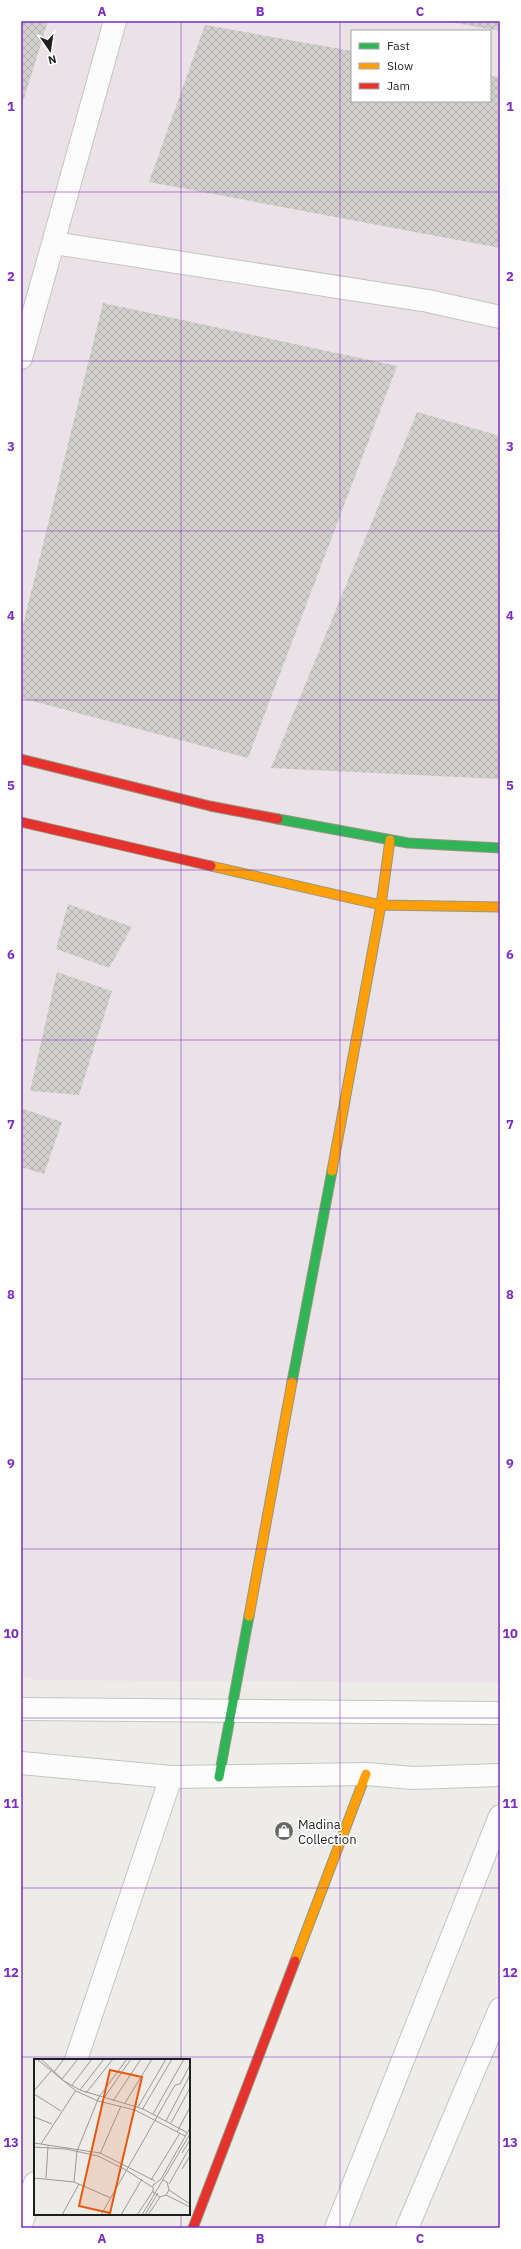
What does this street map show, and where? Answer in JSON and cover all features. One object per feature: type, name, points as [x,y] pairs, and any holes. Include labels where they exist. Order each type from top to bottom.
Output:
[{"type":"street","points":[[21,358],[115,21]]},
{"type":"street","points":[[54,243],[428,301],[500,317]]},
{"type":"street","points":[[21,759],[210,806],[390,840],[408,843],[500,848]]},
{"type":"street","points":[[21,822],[381,905],[500,906]]},
{"type":"street","points":[[219,1777],[381,905],[390,840]]},
{"type":"street","points":[[21,1709],[231,1712],[500,1713]]},
{"type":"street","points":[[21,1763],[171,1777],[366,1774],[413,1778],[500,1775]]},
{"type":"street","points":[[193,2228],[366,1774]]},
{"type":"street","points":[[76,2059],[171,1777]]},
{"type":"street","points":[[336,2228],[500,1816]]},
{"type":"street","points":[[407,2228],[500,2008]]},
{"type":"street","points":[[21,2225],[34,2187]]},
{"type":"shaded area","points":[[21,21],[500,21],[500,1683],[36,1680],[21,1676]]},
{"type":"building","points":[[21,21],[48,21],[21,108]]},
{"type":"building","points":[[500,21],[500,31],[450,22]]},
{"type":"building","points":[[205,25],[351,51],[351,102],[491,102],[491,76],[500,77],[500,248],[149,182]]},
{"type":"building","points":[[103,303],[397,366],[248,758],[21,698],[21,633]]},
{"type":"building","points":[[417,412],[500,436],[500,779],[271,768]]},
{"type":"building","points":[[68,904],[132,927],[109,968],[56,949]]},
{"type":"building","points":[[57,972],[112,991],[79,1095],[30,1091]]},
{"type":"building","points":[[21,1108],[62,1122],[44,1174],[21,1167]]},
{"type":"traffic: fast","points":[[278,819],[408,843],[500,848]]},
{"type":"traffic: fast","points":[[292,1382],[332,1171]]},
{"type":"traffic: fast","points":[[219,1777],[249,1616]]},
{"type":"traffic: slow","points":[[332,1171],[381,905],[390,840]]},
{"type":"traffic: slow","points":[[211,866],[381,905],[500,907]]},
{"type":"traffic: slow","points":[[249,1616],[292,1382]]},
{"type":"traffic: slow","points":[[295,1961],[366,1774]]},
{"type":"traffic: jam","points":[[21,759],[210,806],[278,819]]},
{"type":"traffic: jam","points":[[21,822],[211,866]]},
{"type":"traffic: jam","points":[[193,2228],[295,1961]]},
{"type":"place","name":"Madina Collection","points":[[284,1831]]}]
